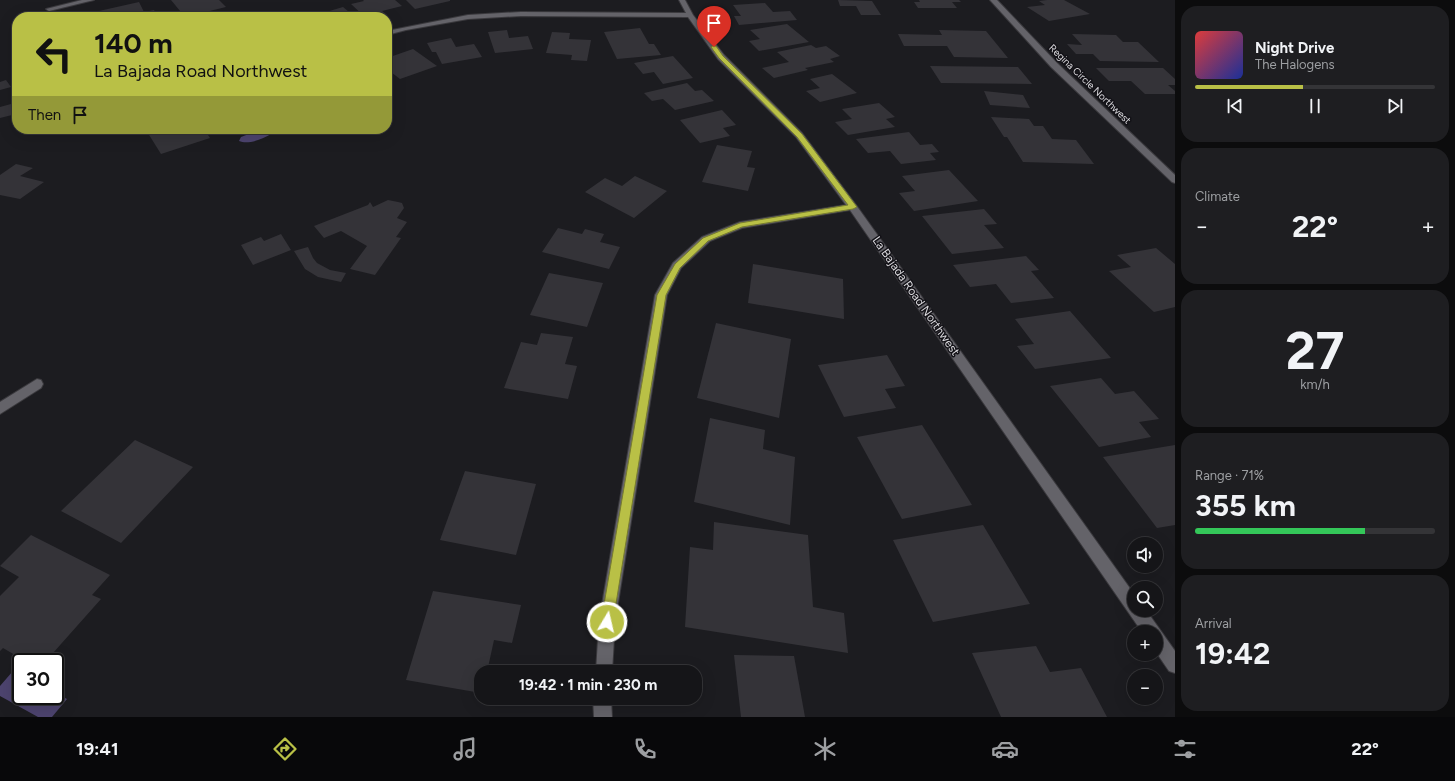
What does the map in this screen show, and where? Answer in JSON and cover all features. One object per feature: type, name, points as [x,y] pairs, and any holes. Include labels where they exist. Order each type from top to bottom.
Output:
[{"type":"street","points":[[45,0],[49,12]]},
{"type":"street","points":[[48,9],[91,0]]},
{"type":"street","name":"La Bajada Road Northwest","points":[[682,0],[690,15],[721,57],[799,135],[853,207],[1127,597]]},
{"type":"street","name":"Regina Circle Northwest","points":[[993,0],[1054,65],[1175,180]]},
{"type":"street","points":[[392,32],[406,28],[468,17],[499,15],[690,15]]},
{"type":"street","points":[[604,665],[607,622],[661,295],[677,266],[706,239],[740,225],[853,207]]},
{"type":"street","points":[[0,409],[37,384]]},
{"type":"street","points":[[1163,648],[1175,666]]},
{"type":"street","points":[[602,705],[603,717]]},
{"type":"shaded area","points":[[249,134],[271,134],[251,142],[239,141],[241,137]]},
{"type":"shaded area","points":[[12,672],[12,703],[0,696],[0,686]]},
{"type":"shaded area","points":[[16,705],[62,705],[52,717],[38,717]]},
{"type":"building","points":[[171,0],[219,0],[226,7],[206,12],[181,12]]},
{"type":"building","points":[[363,0],[395,0],[402,6],[382,11],[383,12],[360,12],[351,4],[364,1]]},
{"type":"building","points":[[406,0],[450,0],[450,1],[415,9]]},
{"type":"building","points":[[838,0],[872,1],[881,15],[861,15],[856,6],[840,6]]},
{"type":"building","points":[[919,0],[959,0],[961,2],[952,2],[957,8],[918,8],[914,2],[920,2]]},
{"type":"building","points":[[1064,0],[1090,14],[1049,21],[1027,7],[1045,5],[1039,1]]},
{"type":"building","points":[[139,2],[144,12],[100,12]]},
{"type":"building","points":[[765,3],[773,12],[790,11],[797,20],[739,25],[734,16],[741,16],[733,5]]},
{"type":"building","points":[[343,7],[349,12],[326,12]]},
{"type":"building","points":[[154,10],[155,12],[144,12]]},
{"type":"building","points":[[787,24],[809,42],[759,51],[749,41],[760,39],[750,30]]},
{"type":"building","points":[[640,28],[649,44],[654,44],[661,55],[617,59],[604,32]]},
{"type":"building","points":[[507,30],[509,38],[528,36],[533,49],[495,53],[488,32]]},
{"type":"building","points":[[939,30],[986,31],[1008,58],[954,57],[947,46],[904,46],[898,34],[942,35]]},
{"type":"building","points":[[552,32],[570,33],[569,39],[591,40],[587,61],[571,60],[572,55],[546,53]]},
{"type":"building","points":[[1072,34],[1116,35],[1123,42],[1138,42],[1159,62],[1100,61],[1093,54],[1076,54],[1067,44],[1082,45]]},
{"type":"building","points":[[451,38],[456,47],[474,44],[482,57],[442,64],[436,52],[432,52],[427,43]]},
{"type":"building","points":[[811,45],[816,48],[826,46],[840,56],[830,59],[834,62],[805,68],[808,70],[774,78],[762,68],[789,62],[777,52]]},
{"type":"building","points":[[413,49],[437,66],[400,79],[392,73],[392,56]]},
{"type":"building","points":[[673,56],[693,78],[663,84],[654,72],[643,74],[634,63]]},
{"type":"building","points":[[930,66],[1018,67],[1032,84],[941,83]]},
{"type":"building","points":[[1096,68],[1163,68],[1175,79],[1175,85],[1168,85],[1175,91],[1175,94],[1145,94],[1131,81],[1109,81]]},
{"type":"building","points":[[832,74],[857,93],[820,102],[806,91],[820,88],[810,79]]},
{"type":"building","points":[[6,80],[11,87],[0,90],[0,82]]},
{"type":"building","points":[[687,83],[695,91],[702,90],[714,101],[675,110],[663,99],[652,101],[644,93]]},
{"type":"building","points":[[984,91],[1023,95],[1030,108],[990,105]]},
{"type":"building","points":[[879,103],[895,117],[886,119],[895,127],[848,135],[835,122],[852,119],[842,109]]},
{"type":"building","points":[[11,104],[12,115],[0,118],[0,107]]},
{"type":"building","points":[[722,110],[736,125],[723,128],[730,136],[700,143],[680,120]]},
{"type":"building","points":[[991,117],[1029,119],[1034,126],[1043,126],[1052,139],[1076,140],[1094,164],[1023,162],[1007,137],[1004,137]]},
{"type":"building","points":[[909,132],[920,145],[932,144],[939,152],[930,153],[936,160],[901,164],[890,151],[868,153],[856,139]]},
{"type":"building","points":[[148,134],[207,134],[210,138],[161,154]]},
{"type":"building","points":[[717,145],[752,151],[747,167],[755,168],[748,191],[702,182]]},
{"type":"building","points":[[16,164],[33,168],[20,176],[44,182],[20,199],[0,195],[0,175]]},
{"type":"building","points":[[949,170],[978,201],[914,211],[899,193],[915,191],[902,176]]},
{"type":"building","points":[[635,176],[667,191],[634,218],[585,192],[605,178],[622,186]]},
{"type":"building","points":[[388,200],[402,203],[404,208],[397,218],[407,222],[396,237],[401,238],[375,275],[350,269],[367,246],[341,231],[324,238],[314,226],[368,205],[370,202],[373,207]]},
{"type":"building","points":[[984,209],[997,224],[984,225],[1004,248],[952,254],[922,216]]},
{"type":"building","points":[[558,228],[582,234],[585,229],[604,234],[600,242],[620,247],[609,269],[542,252]]},
{"type":"building","points":[[281,234],[291,250],[253,265],[241,245],[261,237],[264,241]]},
{"type":"building","points":[[308,247],[317,263],[330,270],[346,273],[341,282],[318,277],[305,269],[294,251]]},
{"type":"building","points":[[1156,248],[1175,264],[1175,307],[1154,312],[1109,271],[1131,267],[1117,255]]},
{"type":"building","points":[[1026,256],[1039,270],[1031,271],[1054,298],[1011,303],[996,284],[970,287],[953,265]]},
{"type":"building","points":[[753,264],[843,279],[844,319],[748,303]]},
{"type":"building","points":[[549,273],[603,283],[587,327],[530,315]]},
{"type":"building","points":[[1070,311],[1111,358],[1035,369],[1017,346],[1034,344],[1015,319]]},
{"type":"building","points":[[716,323],[791,339],[779,418],[697,398]]},
{"type":"building","points":[[541,333],[573,337],[565,364],[577,366],[568,399],[504,388],[521,342],[537,345]]},
{"type":"building","points":[[887,355],[905,386],[885,389],[896,408],[844,417],[818,365]]},
{"type":"building","points":[[1101,378],[1115,394],[1134,391],[1159,419],[1139,422],[1151,437],[1099,447],[1050,386]]},
{"type":"building","points":[[710,418],[765,430],[763,449],[795,457],[790,525],[694,502]]},
{"type":"building","points":[[922,425],[972,505],[902,519],[857,437]]},
{"type":"building","points":[[135,440],[193,467],[121,543],[61,511]]},
{"type":"building","points":[[1175,445],[1175,525],[1157,528],[1103,457]]},
{"type":"building","points":[[465,471],[536,484],[516,555],[440,540]]},
{"type":"building","points":[[714,522],[808,535],[813,607],[844,613],[848,653],[685,627],[690,547],[713,550]]},
{"type":"building","points":[[983,525],[1030,604],[933,622],[893,540]]},
{"type":"building","points":[[31,535],[110,575],[92,595],[101,599],[53,653],[12,653],[3,648],[0,651],[0,596],[19,577],[0,566]]},
{"type":"building","points":[[433,591],[521,605],[512,643],[494,640],[489,665],[474,665],[474,692],[406,680]]},
{"type":"building","points":[[1036,646],[1050,672],[1081,668],[1107,717],[1001,717],[972,653]]},
{"type":"building","points":[[734,655],[794,656],[805,717],[741,717]]},
{"type":"route","points":[[607,622],[661,295],[677,266],[706,239],[740,225],[853,207],[799,135],[721,57],[714,47]]}]
